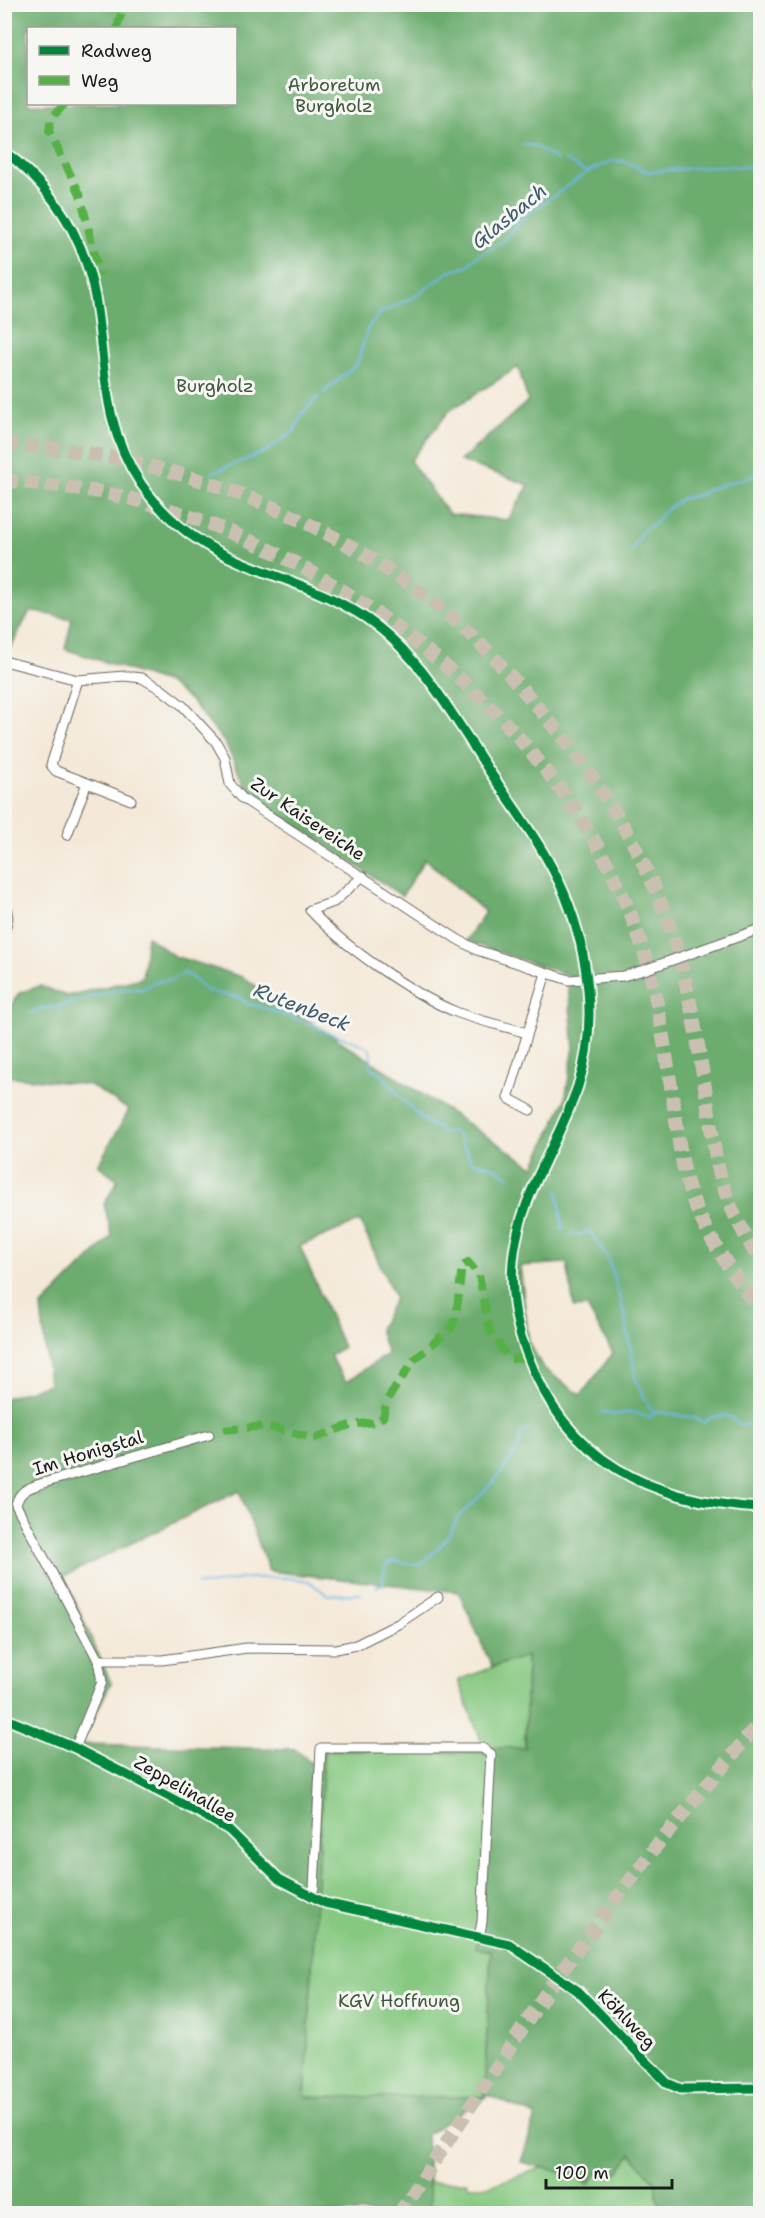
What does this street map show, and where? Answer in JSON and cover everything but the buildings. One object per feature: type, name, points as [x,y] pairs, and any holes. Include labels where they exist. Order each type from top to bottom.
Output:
[{"type":"street","name":"Zur Kaisereiche","points":[[4,661],[78,680],[124,676],[142,678],[162,689],[207,729],[225,758],[230,784],[242,798],[467,945],[568,980],[623,976],[652,968],[760,929]]},
{"type":"street","points":[[78,680],[51,765],[56,771],[131,800]]},
{"type":"street","points":[[67,835],[87,783]]},
{"type":"street","name":"Zur Kaisereiche","points":[[363,876],[334,902],[310,910],[341,940],[424,996],[457,1012],[527,1033]]},
{"type":"street","points":[[4,895],[8,910],[4,934]]},
{"type":"street","points":[[530,1110],[508,1098],[546,973]]},
{"type":"street","name":"Im Honigstal","points":[[75,1748],[102,1682],[99,1660],[18,1509],[17,1498],[24,1490],[40,1484],[209,1435]]},
{"type":"street","points":[[99,1660],[162,1660],[247,1648],[336,1649],[356,1645],[375,1636],[438,1597]]},
{"type":"street","name":"Zeppelinallee","points":[[4,1718],[75,1748],[229,1830],[279,1879],[308,1896],[325,1903],[479,1937]]},
{"type":"street","points":[[308,1896],[314,1888],[321,1748],[482,1748],[491,1754],[482,1922],[479,1937]]},
{"type":"street","name":"Köhlweg","points":[[479,1937],[509,1944],[578,1991],[667,2083],[681,2089],[760,2088]]},
{"type":"green space","name":"Burgholz","points":[[5,5],[760,5],[760,2177],[755,2213],[668,2213],[658,2201],[655,2182],[631,2154],[616,2175],[598,2171],[589,2184],[578,2177],[521,2162],[536,2116],[488,2095],[427,2134],[430,2213],[5,2213],[5,1398],[49,1384],[41,1307],[112,1236],[104,1204],[118,1180],[98,1165],[129,1110],[90,1085],[5,1076],[5,1015],[19,993],[40,986],[67,996],[142,978],[147,936],[174,956],[242,977],[534,1167],[565,1100],[574,1047],[568,986],[574,977],[466,941],[485,912],[425,859],[402,896],[249,794],[225,743],[192,702],[168,683],[65,649],[72,619],[30,611],[5,658]],"holes":[[[518,367],[528,401],[460,461],[529,485],[508,520],[449,514],[410,461],[449,411]],[[360,1221],[395,1298],[379,1329],[387,1354],[346,1382],[330,1356],[343,1347],[300,1246]],[[567,1263],[574,1308],[587,1307],[613,1353],[581,1395],[543,1368],[529,1342],[520,1266]],[[239,1491],[269,1571],[459,1592],[492,1667],[527,1656],[525,1748],[319,1746],[318,1769],[295,1749],[81,1744],[111,1683],[64,1576]],[[324,1750],[491,1754],[482,1922],[476,1948],[491,1951],[484,2097],[305,2097]]]},
{"type":"green space","points":[[527,1655],[525,1749],[490,1749],[483,1746],[458,1680]]},
{"type":"green space","name":"KGV Hoffnung","points":[[324,1750],[491,1754],[482,1922],[477,1948],[491,1951],[484,2097],[305,2098]]},
{"type":"green space","points":[[631,2154],[656,2182],[658,2201],[668,2213],[430,2213],[428,2182],[467,2182],[469,2186],[489,2186],[544,2167],[578,2177],[589,2184],[598,2171]]},
{"type":"waterway","points":[[523,144],[535,146],[557,160]]},
{"type":"waterway","points":[[566,160],[587,173]]},
{"type":"waterway","name":"Glasbach","points":[[323,393],[357,364],[368,328],[379,314],[419,294],[448,272],[466,267],[478,256],[503,241],[522,218],[589,171],[612,161],[623,161],[649,172],[716,166],[760,167]]},
{"type":"waterway","name":"Glasbach","points":[[212,473],[267,451],[294,431],[301,415],[318,397]]},
{"type":"waterway","points":[[631,552],[642,532],[681,499],[760,474]]},
{"type":"waterway","name":"Rutenbeck","points":[[32,1013],[40,1008],[53,1008],[119,989],[143,989],[154,982],[173,979],[183,973],[207,991],[240,998],[246,1003],[314,1024],[326,1032],[360,1043],[370,1049],[372,1068],[379,1071],[415,1112],[442,1133],[452,1131],[457,1134],[472,1162],[492,1166],[510,1177]]},
{"type":"waterway","name":"Rutenbeck","points":[[558,1191],[563,1228]]},
{"type":"waterway","name":"Rutenbeck","points":[[572,1233],[579,1235],[589,1231],[608,1258],[625,1316],[636,1381],[652,1411],[695,1418],[705,1423],[709,1418],[726,1415],[741,1425],[749,1425]]},
{"type":"waterway","points":[[602,1412],[615,1415],[630,1412],[650,1417],[657,1412]]},
{"type":"waterway","name":"Rutenbeck","points":[[756,1422],[760,1421]]},
{"type":"waterway","points":[[376,1587],[383,1584],[383,1573],[389,1562],[420,1565],[437,1549],[447,1538],[457,1518],[485,1491],[506,1466],[519,1443],[520,1434],[528,1430]]},
{"type":"waterway","points":[[197,1584],[209,1585],[246,1578],[290,1578],[308,1581],[328,1595],[361,1594]]},
{"type":"tunnel","points":[[4,445],[64,450],[125,460],[186,476],[246,497],[304,522],[359,552],[411,585],[483,646],[550,722],[590,774],[625,829],[655,888],[677,950],[686,987],[698,1043],[714,1149],[723,1185],[734,1213],[760,1261]]},
{"type":"tunnel","points":[[4,480],[92,491],[144,502],[222,529],[298,565],[372,610],[442,663],[505,723],[561,790],[606,861],[639,937],[658,1011],[680,1151],[689,1189],[711,1238],[760,1311]]},
{"type":"tunnel","points":[[399,2214],[552,1984],[657,1845],[760,1722]]},
{"type":"marked path","points":[[117,27],[124,4]]},
{"type":"marked path","points":[[64,105],[51,118],[49,131],[80,194],[100,276]]},
{"type":"marked path","points":[[224,1430],[265,1426],[315,1438],[350,1425],[376,1422],[383,1417],[387,1400],[414,1360],[452,1327],[456,1317],[462,1266],[468,1262],[479,1275],[490,1331],[509,1359],[528,1358]]},
{"type":"cycle path","points":[[4,151],[22,165],[51,198],[64,215],[83,254],[95,297],[112,416],[118,439],[141,484],[164,512],[189,534],[242,563],[328,597],[380,628],[399,646],[417,665],[449,708],[541,848],[565,895],[585,965],[589,1014],[588,1039],[584,1063],[571,1106],[536,1181],[521,1220],[512,1270],[513,1298],[518,1326],[527,1354],[544,1391],[565,1422],[589,1448],[617,1469],[649,1485],[683,1496],[720,1504],[760,1508]]},
{"type":"cycle path","points":[[4,1718],[75,1748],[200,1813],[229,1830],[279,1879],[325,1903],[509,1944],[578,1991],[667,2083],[681,2089],[760,2088]]},
{"type":"park label","name":"Arboretum Burgholz","points":[[334,95]]}]
